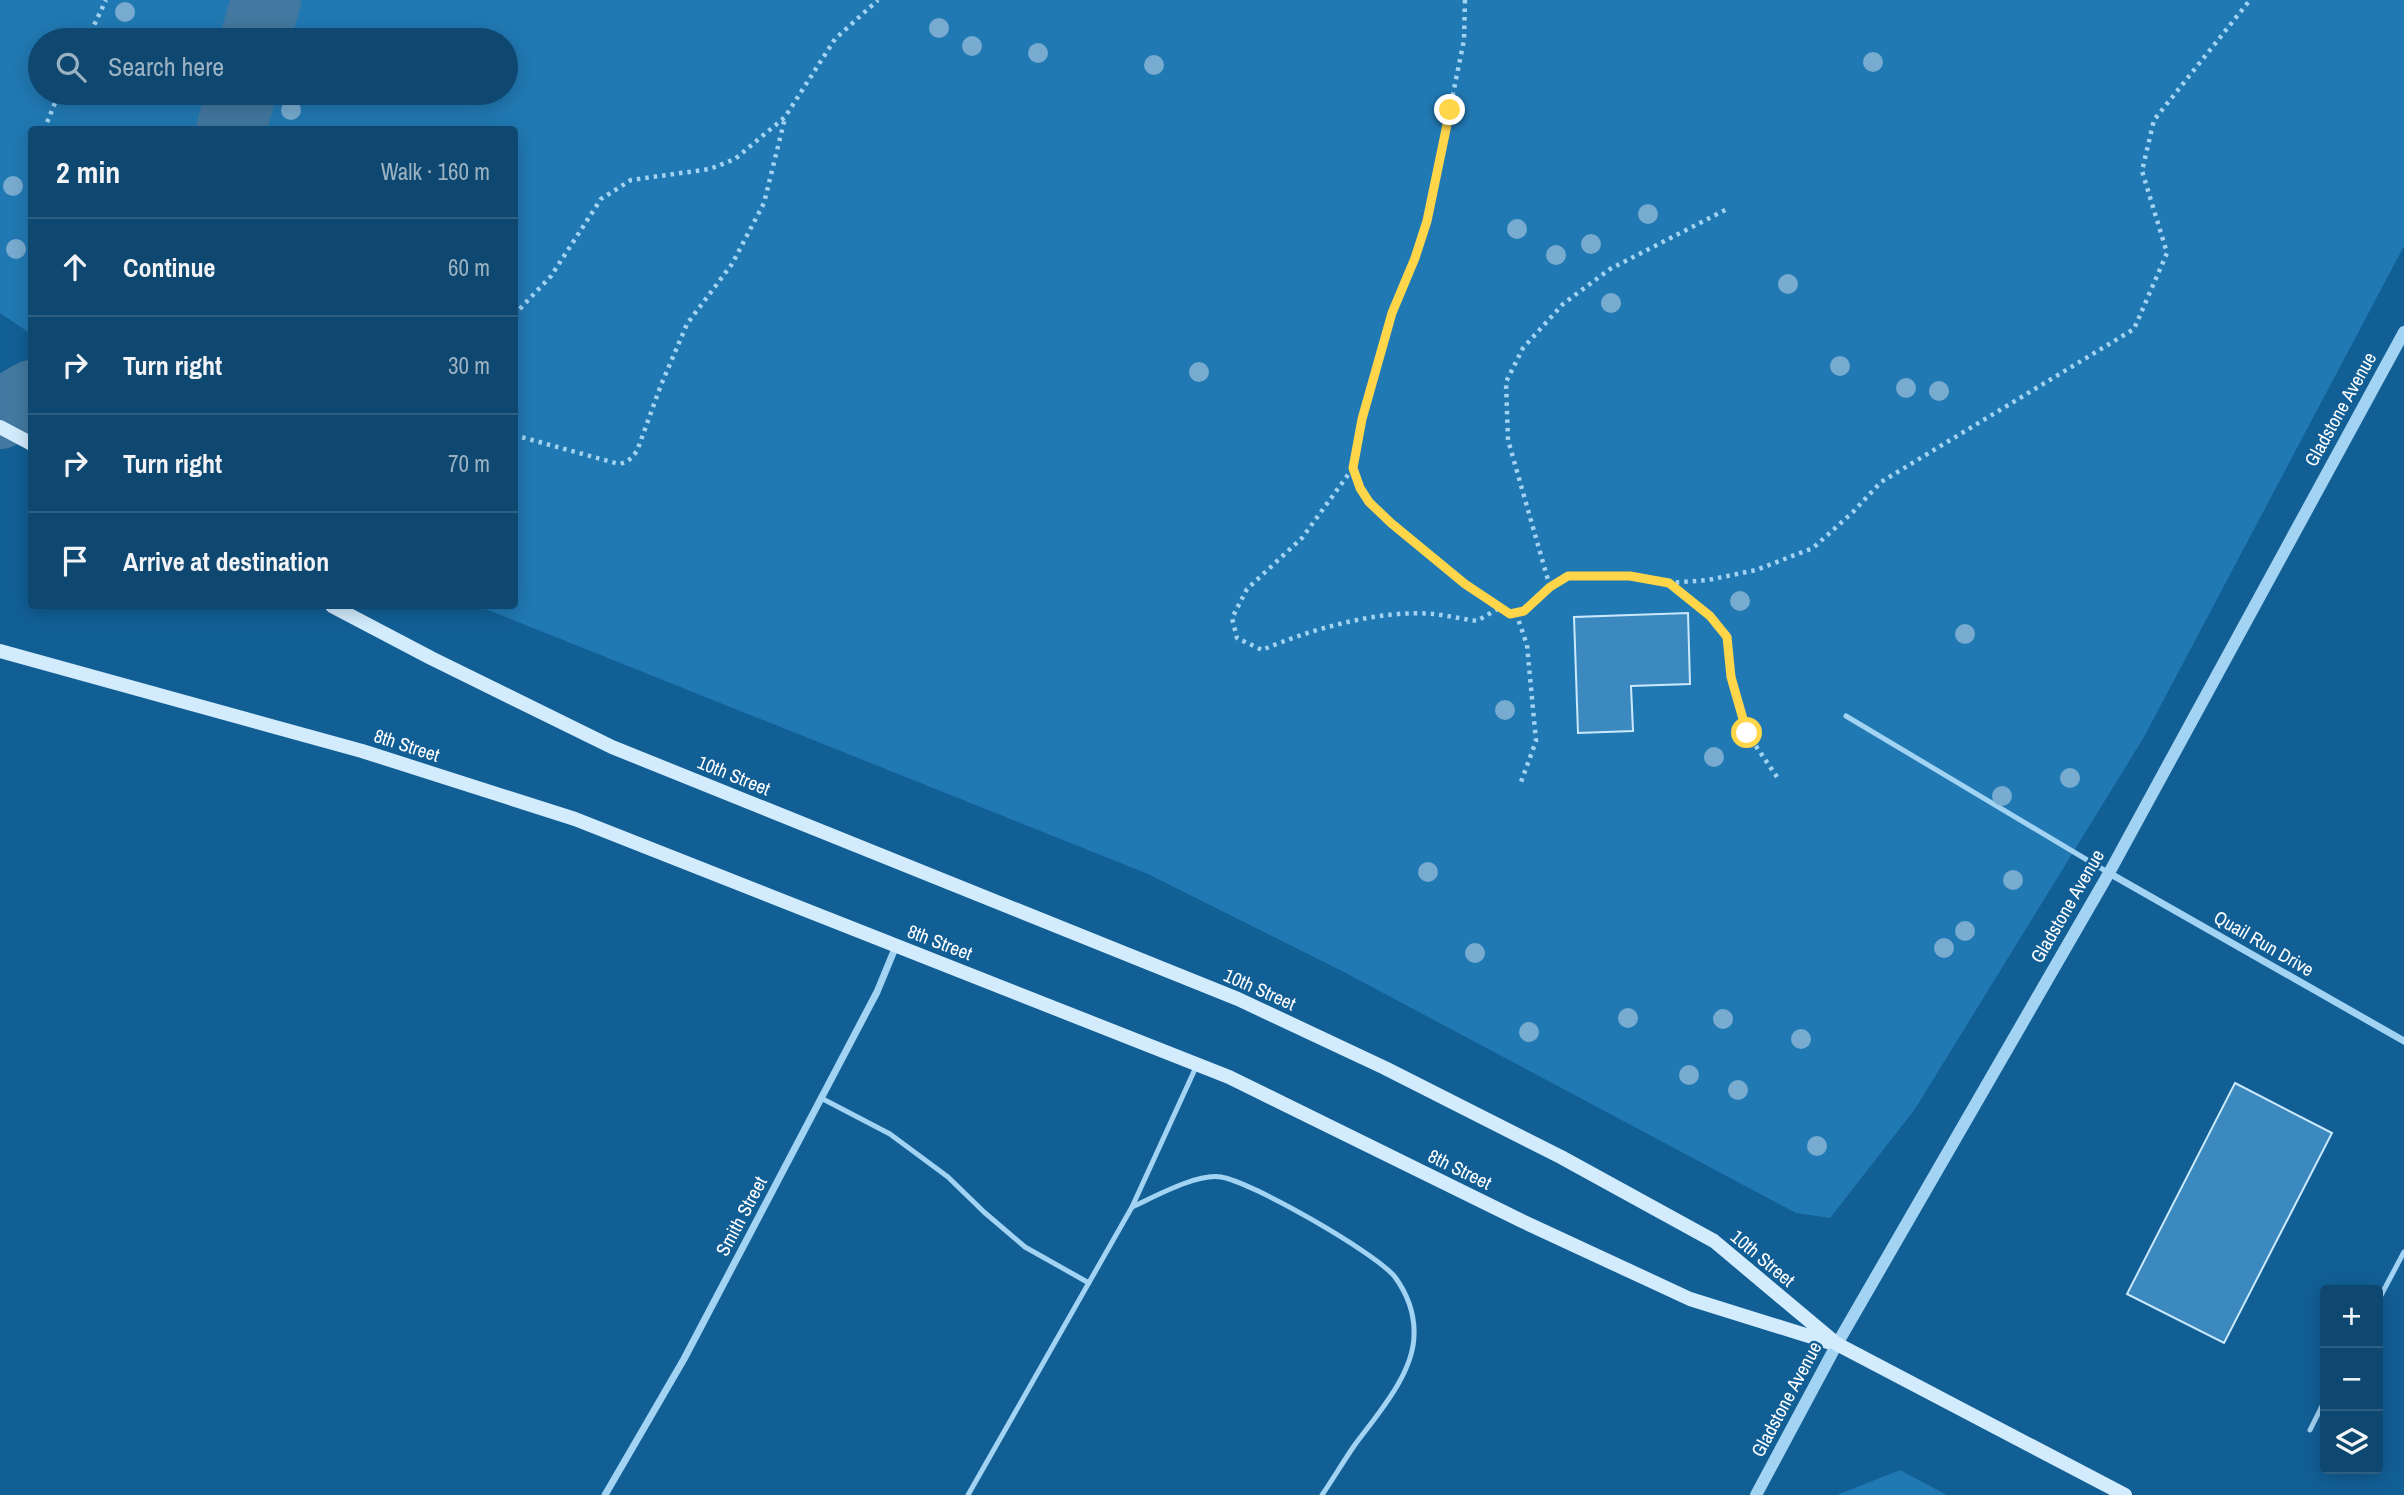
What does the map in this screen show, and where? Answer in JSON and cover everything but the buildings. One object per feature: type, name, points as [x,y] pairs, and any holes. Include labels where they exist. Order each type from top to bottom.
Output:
[{"type":"main road","points":[[0,426],[28,442]]},
{"type":"main road","name":"10th Street","points":[[338,609],[612,747],[1238,999],[1385,1068],[1561,1157],[1714,1241],[1836,1344],[2125,1495]]},
{"type":"main road","name":"8th Street","points":[[0,651],[362,751],[575,819],[1229,1077],[1522,1221],[1690,1299],[1836,1344]]},
{"type":"street","name":"Gladstone Avenue","points":[[1756,1495],[1836,1344],[2109,873],[2404,332]]},
{"type":"street","name":"Quail Run Drive","points":[[2109,873],[2404,1041]]},
{"type":"street","name":"Smith Street","points":[[605,1495],[684,1359],[877,992],[896,946]]},
{"type":"lane","points":[[1846,716],[2109,873]]},
{"type":"lane","points":[[968,1495],[1132,1207],[1198,1064]]},
{"type":"lane","points":[[821,1098],[890,1134],[948,1177],[1025,1247],[1089,1283]]},
{"type":"lane","points":[[1132,1207],[1186,1182],[1220,1176],[1256,1191],[1350,1241],[1394,1275],[1412,1308],[1414,1338],[1407,1366],[1385,1406],[1354,1446],[1322,1495]]},
{"type":"lane","points":[[2383,1292],[2404,1252]]},
{"type":"lane","points":[[2309,1430],[2320,1409]]},
{"type":"path","points":[[92,28],[106,0]]},
{"type":"path","points":[[518,311],[551,276],[601,199],[631,180],[710,169],[735,159],[785,117],[835,39],[878,0]]},
{"type":"path","points":[[1465,0],[1464,40],[1427,221],[1392,313],[1362,419],[1353,468],[1301,538],[1247,589],[1231,618],[1237,638],[1262,650],[1289,638],[1377,617],[1434,614],[1477,621],[1499,608]]},
{"type":"path","points":[[1353,468],[1360,488],[1369,502],[1384,516],[1465,584],[1510,614],[1524,611],[1550,587],[1568,576],[1630,576],[1669,583],[1708,580],[1756,570],[1813,548],[1881,482],[2134,329],[2168,253],[2142,172],[2154,120],[2250,0]]},
{"type":"path","points":[[46,126],[54,105]]},
{"type":"path","points":[[518,436],[619,464],[628,462],[637,451],[687,324],[732,264],[764,203],[785,117]]},
{"type":"path","points":[[1550,587],[1508,440],[1506,382],[1523,348],[1563,304],[1610,269],[1727,209]]},
{"type":"path","points":[[1669,583],[1710,616],[1727,637],[1731,677],[1747,733],[1777,777]]},
{"type":"path","points":[[1516,613],[1527,645],[1536,741],[1521,782]]},
{"type":"shaded area","points":[[0,0],[2404,0],[2404,246],[2144,737],[1915,1109],[1830,1218],[1796,1213],[1342,971],[1148,874],[486,609],[518,609],[518,126],[28,126],[28,332],[0,313]]},
{"type":"shaded area","points":[[1900,1470],[1947,1495],[1837,1495]]},
{"type":"waterway","points":[[258,28],[266,0]]},
{"type":"waterway","points":[[232,126],[238,105]]},
{"type":"waterway","points":[[0,414],[28,397]]},
{"type":"route","points":[[1450,110],[1427,221],[1392,313],[1362,419],[1353,468],[1360,488],[1369,502],[1391,523],[1465,584],[1510,614],[1524,611],[1550,587],[1568,576],[1630,576],[1669,583],[1693,600],[1727,637],[1731,677],[1747,733]]}]
